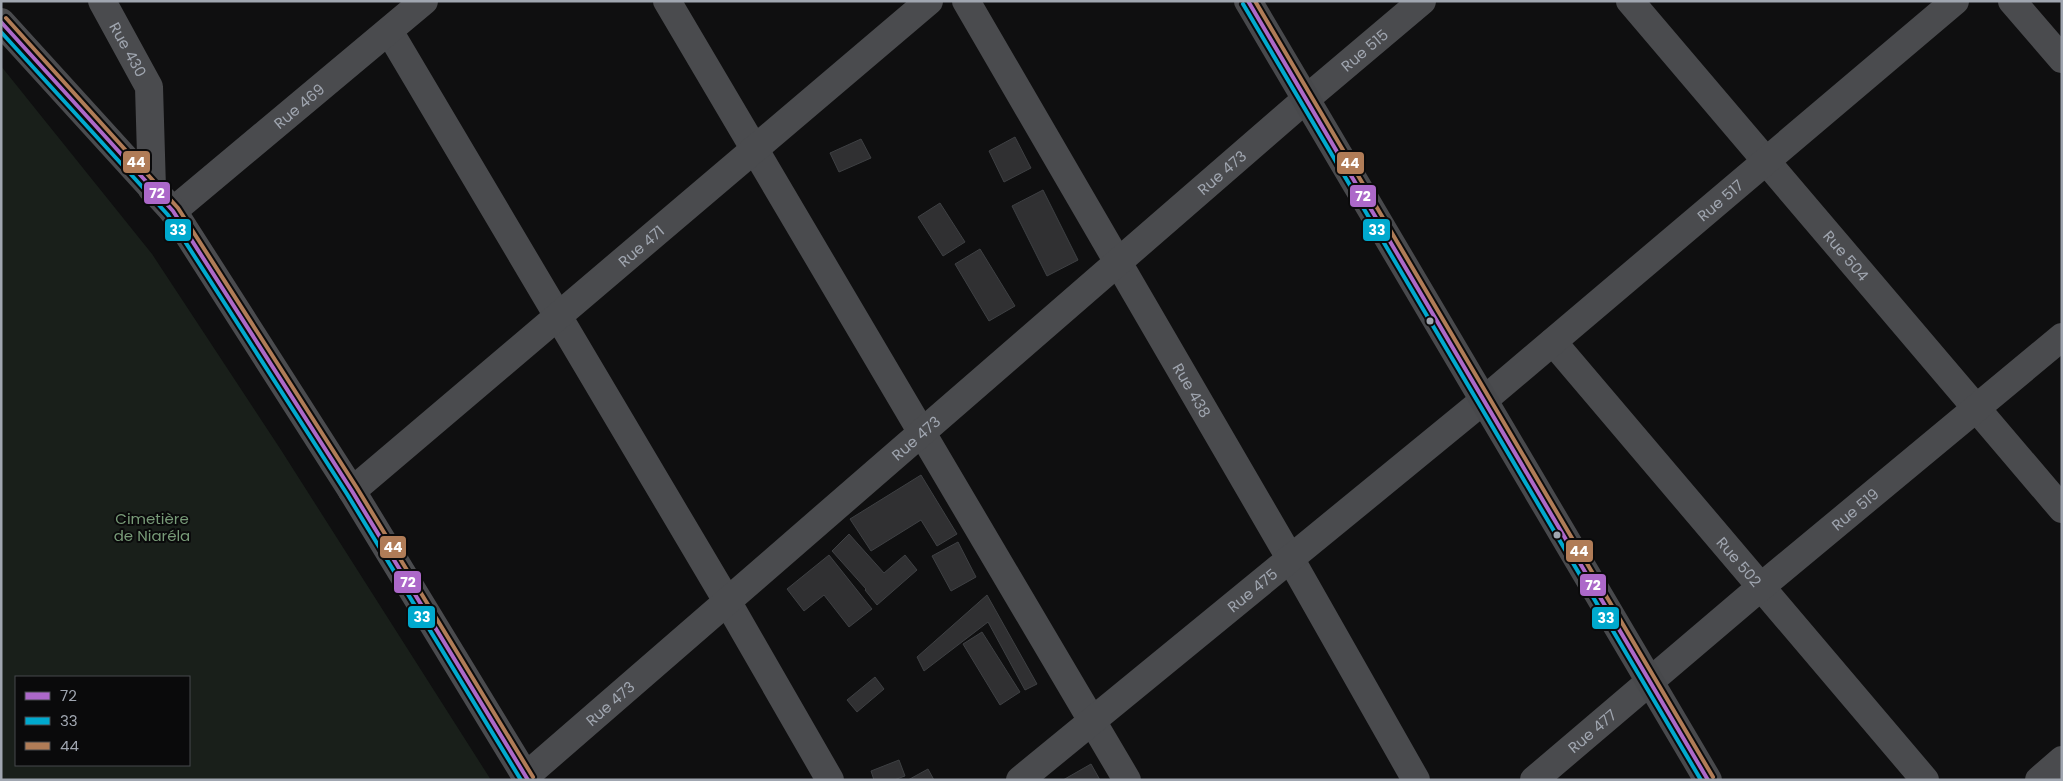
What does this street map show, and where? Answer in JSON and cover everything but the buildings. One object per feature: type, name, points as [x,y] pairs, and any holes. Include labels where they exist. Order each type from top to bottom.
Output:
[{"type":"main road","points":[[1248,1],[1708,780]]},
{"type":"street","name":"Rue 430","points":[[102,1],[149,87],[152,189]]},
{"type":"street","name":"Rue 469","points":[[173,211],[424,1]]},
{"type":"street","points":[[667,1],[1127,780]]},
{"type":"street","name":"Rue 471","points":[[352,491],[929,1]]},
{"type":"street","name":"Rue 438","points":[[966,1],[1290,558],[1416,780]]},
{"type":"street","name":"Rue 515","points":[[1306,99],[1422,1]]},
{"type":"street","name":"Rue 504","points":[[1630,1],[2062,509]]},
{"type":"street","name":"Rue 517","points":[[1484,400],[1955,1]]},
{"type":"street","points":[[2012,1],[2062,59]]},
{"type":"street","points":[[1,22],[173,211],[352,491],[527,778]]},
{"type":"street","points":[[389,32],[727,601],[830,780]]},
{"type":"street","name":"Rue 473","points":[[527,778],[727,601],[1306,99]]},
{"type":"street","name":"Rue 519","points":[[1650,682],[1762,586],[2062,337]]},
{"type":"street","name":"Rue 502","points":[[1553,342],[1925,780]]},
{"type":"street","name":"Rue 475","points":[[1020,780],[1484,400]]},
{"type":"street","name":"Rue 477","points":[[1534,780],[1650,682]]},
{"type":"street","points":[[2039,780],[2062,760]]},
{"type":"green space","name":"Cimetière de Niaréla","points":[[1,66],[152,254],[281,450],[491,780],[1,780]]},
{"type":"transit line","name":"72","points":[[1248,1],[1708,780]]},
{"type":"transit line","name":"44","points":[[1255,1],[1713,777]]},
{"type":"transit line","name":"33","points":[[1243,4],[1701,780]]},
{"type":"transit line","name":"44","points":[[6,18],[178,208],[357,488],[533,777]]},
{"type":"transit line","name":"72","points":[[1,22],[173,211],[352,491],[528,780]]},
{"type":"transit line","name":"33","points":[[1,32],[168,215],[347,494],[521,780]]}]
